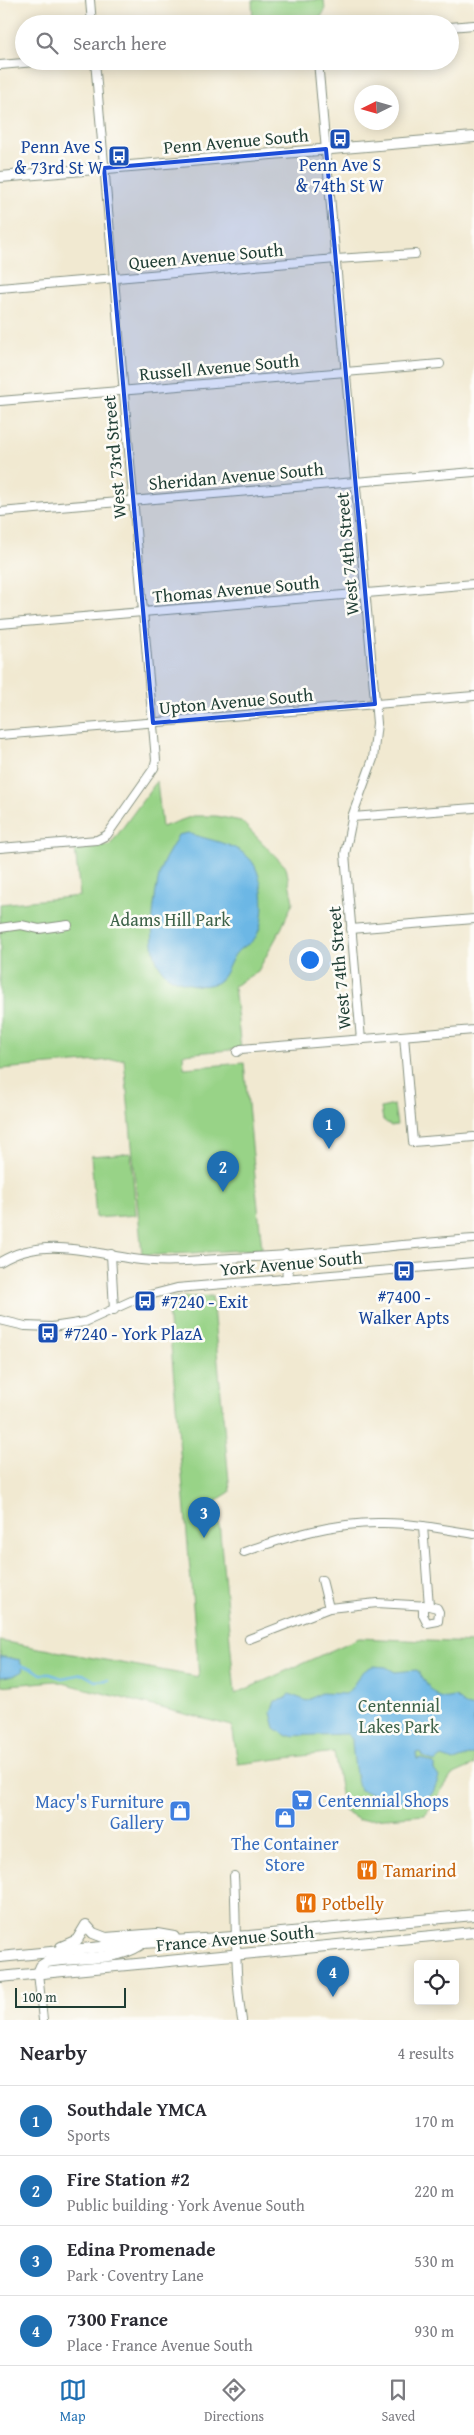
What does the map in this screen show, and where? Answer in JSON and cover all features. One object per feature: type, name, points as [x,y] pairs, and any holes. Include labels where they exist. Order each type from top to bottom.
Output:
[{"type":"main road","name":"Penn Avenue South","points":[[0,178],[474,136]]},
{"type":"main road","points":[[286,1255],[288,1278]]},
{"type":"main road","name":"France Avenue South","points":[[0,1956],[143,1943],[237,1938],[474,1915]]},
{"type":"main road","points":[[46,1952],[77,1940],[86,1925],[93,1933],[106,1938],[158,1934],[192,1940]]},
{"type":"main road","name":"France Avenue South","points":[[0,1977],[474,1932]]},
{"type":"main road","points":[[38,1973],[41,1966],[47,1962],[111,1955],[132,1950],[143,1943]]},
{"type":"street","points":[[90,0],[91,15]]},
{"type":"street","points":[[459,26],[474,25]]},
{"type":"street","points":[[0,65],[15,64]]},
{"type":"street","name":"West 73rd Street","points":[[0,848],[97,840],[106,835],[154,768],[153,723],[96,70]]},
{"type":"street","name":"West 74th Street","points":[[319,70],[376,723],[373,759],[352,817],[345,854],[361,1040]]},
{"type":"street","name":"Queen Avenue South","points":[[0,288],[415,254]]},
{"type":"street","name":"Russell Avenue South","points":[[0,401],[440,364]]},
{"type":"street","name":"Sheridan Avenue South","points":[[0,512],[474,472]]},
{"type":"street","name":"Thomas Avenue South","points":[[0,624],[474,584]]},
{"type":"street","name":"Upton Avenue South","points":[[0,735],[474,696]]},
{"type":"street","points":[[352,817],[474,808]]},
{"type":"street","points":[[351,929],[474,919]]},
{"type":"street","points":[[0,928],[21,925],[39,929],[68,925]]},
{"type":"street","points":[[237,1052],[246,1048],[474,1030]]},
{"type":"street","points":[[404,1036],[413,1142],[474,1137]]},
{"type":"street","name":"York Avenue South","points":[[0,1262],[11,1255],[42,1247],[75,1248],[149,1261],[175,1261],[286,1255],[474,1238]]},
{"type":"street","points":[[111,1254],[114,1310]]},
{"type":"street","name":"York Avenue South","points":[[0,1320],[26,1326],[52,1327],[85,1322],[138,1298],[177,1288],[474,1263]]},
{"type":"street","points":[[244,1552],[309,1531],[348,1525],[382,1523],[423,1526],[474,1534]]},
{"type":"street","points":[[249,1639],[329,1608],[377,1603],[426,1605],[423,1526]]},
{"type":"street","points":[[322,1580],[329,1608]]},
{"type":"street","points":[[234,1876],[236,1954],[242,2020]]},
{"type":"street","points":[[38,1973],[43,2020]]},
{"type":"highlighted area","points":[[326,149],[375,704],[153,723],[104,168]]},
{"type":"green space","points":[[252,0],[324,0],[325,10],[322,15],[253,15]]},
{"type":"green space","name":"Adams Hill Park","points":[[157,781],[162,827],[193,816],[216,816],[241,821],[286,867],[293,902],[258,971],[234,986],[241,1049],[183,1054],[184,1068],[244,1063],[262,1249],[156,1255],[142,1254],[124,1059],[0,1069],[0,904],[80,896],[75,848],[110,845]]},
{"type":"green space","points":[[394,1105],[397,1125],[391,1126],[383,1120],[381,1108]]},
{"type":"green space","points":[[131,1153],[136,1215],[96,1218],[91,1156]]},
{"type":"green space","name":"Centennial Lakes Park","points":[[212,1296],[230,1492],[217,1500],[235,1694],[359,1638],[474,1643],[474,1765],[452,1775],[425,1815],[359,1820],[344,1811],[334,1752],[238,1764],[232,1726],[55,1681],[0,1686],[0,1641],[199,1677],[167,1298]]},
{"type":"water","points":[[188,833],[237,849],[250,859],[259,876],[263,898],[259,931],[255,938],[237,952],[220,981],[207,985],[188,984],[168,975],[159,965],[153,944],[153,916],[162,865],[178,835]]},
{"type":"water","points":[[0,1656],[20,1660],[23,1671],[13,1676],[0,1677]]},
{"type":"water","points":[[373,1666],[386,1667],[395,1672],[417,1670],[429,1687],[440,1697],[456,1697],[465,1706],[474,1708],[474,1754],[454,1761],[442,1757],[435,1762],[422,1756],[420,1752],[416,1753],[417,1759],[421,1758],[434,1764],[434,1770],[439,1777],[433,1792],[422,1800],[379,1804],[371,1793],[360,1790],[353,1757],[352,1739],[347,1734],[287,1736],[275,1728],[271,1713],[275,1701],[285,1699],[289,1694],[307,1701],[321,1693],[346,1694],[360,1675]]},
{"type":"waterway","points":[[21,1666],[32,1668],[41,1674],[50,1674],[62,1678],[83,1674],[95,1681],[108,1680]]},
{"type":"place","name":"Penn Ave S & 74th St W","points":[[340,139]]},
{"type":"place","name":"Penn Ave S & 73rd St W","points":[[119,156]]},
{"type":"place","name":"Southdale YMCA","points":[[329,1149]]},
{"type":"place","name":"Fire Station #2","points":[[223,1192]]},
{"type":"place","name":"#7400 - Walker Apts","points":[[404,1271]]},
{"type":"place","name":"#7240 - Exit","points":[[145,1301]]},
{"type":"place","name":"#7240 - York PlazA","points":[[48,1333]]},
{"type":"place","name":"Edina Promenade","points":[[204,1538]]},
{"type":"place","name":"Centennial Shops","points":[[302,1800]]},
{"type":"place","name":"Macy's Furniture Gallery","points":[[180,1811]]},
{"type":"place","name":"The Container Store","points":[[285,1818]]},
{"type":"place","name":"Tamarind","points":[[367,1870]]},
{"type":"place","name":"Potbelly","points":[[306,1903]]},
{"type":"place","name":"7300 France","points":[[333,1997]]}]
